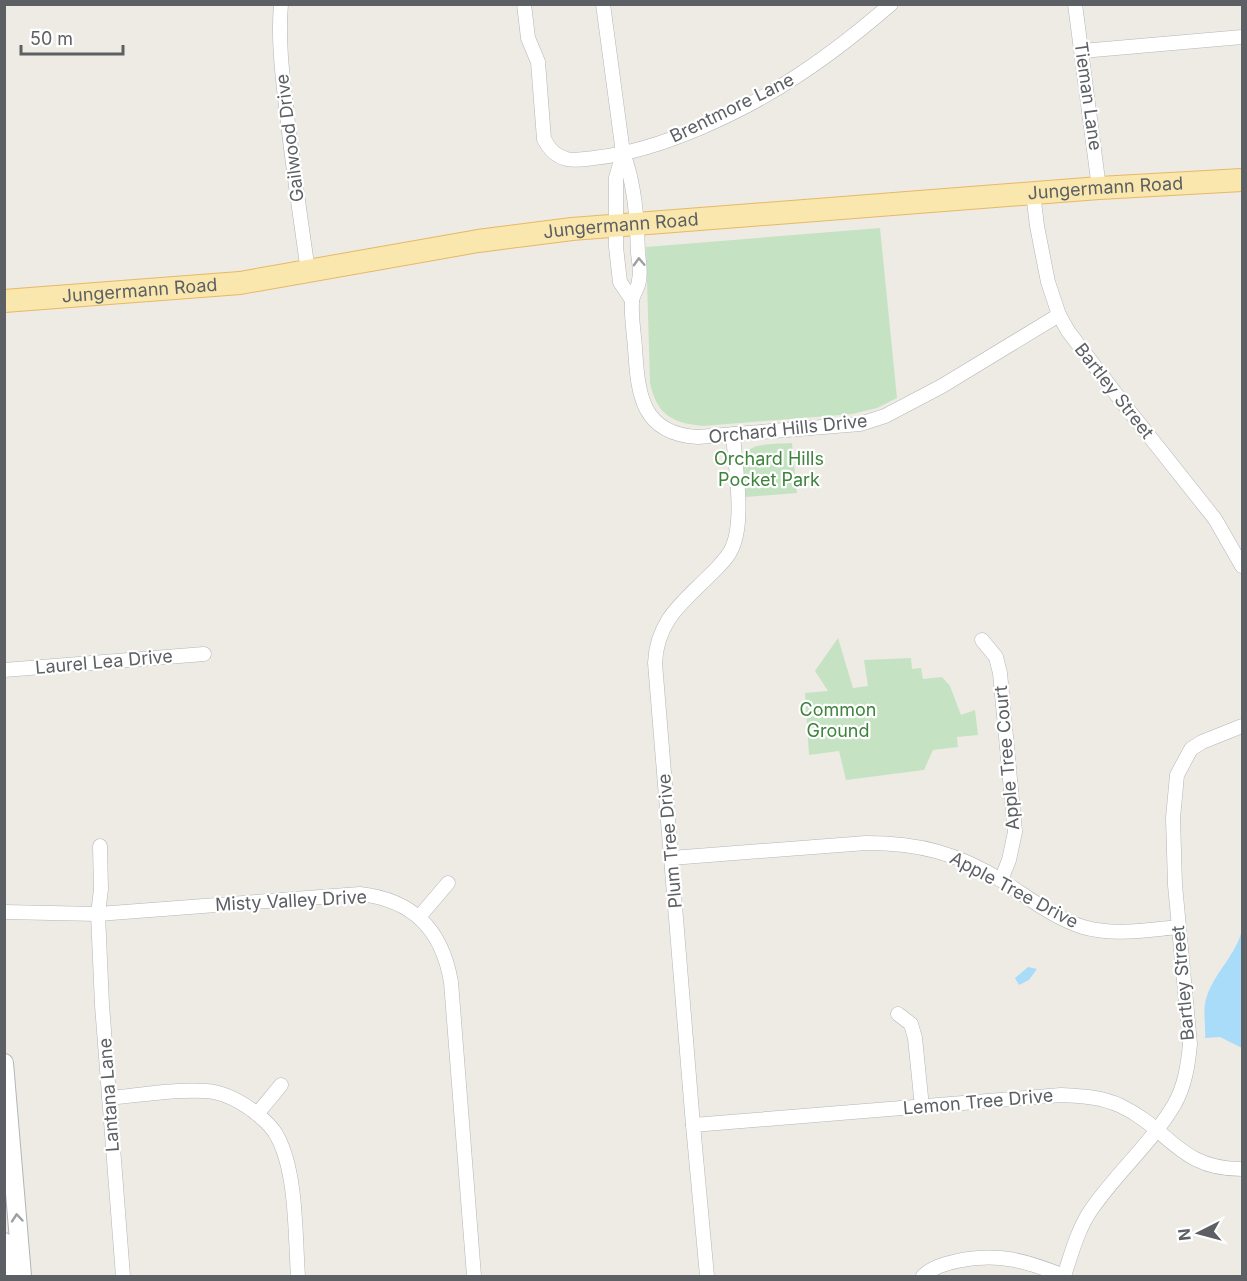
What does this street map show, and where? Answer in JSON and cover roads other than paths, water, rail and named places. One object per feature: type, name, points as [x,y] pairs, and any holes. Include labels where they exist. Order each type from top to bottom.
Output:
[{"type":"main road","name":"Jungermann Road","points":[[4,301],[240,283],[478,242],[572,229],[1099,188],[1242,180]]},
{"type":"street","name":"Gailwood Drive","points":[[280,4],[282,68],[295,184],[308,271]]},
{"type":"street","name":"Brentmore Lane","points":[[524,4],[528,38],[538,62],[544,139],[557,155],[567,159],[623,153],[655,145],[757,100],[799,75],[860,31],[891,4]]},
{"type":"street","points":[[603,4],[623,153],[632,176],[627,224]]},
{"type":"street","name":"Tieman Lane","points":[[1076,4],[1099,188]]},
{"type":"street","points":[[1082,51],[1242,37]]},
{"type":"street","points":[[623,153],[616,177],[627,224]]},
{"type":"street","name":"Bartley Street","points":[[1033,194],[1048,282],[1059,315],[1068,331],[1119,398],[1215,519],[1242,566]]},
{"type":"street","name":"Orchard Hills Drive","points":[[627,224],[616,247],[620,282],[632,300]]},
{"type":"street","name":"Orchard Hills Drive","points":[[627,224],[640,282],[632,300],[638,386],[642,403],[662,426],[685,437],[860,424],[874,421],[942,386],[1059,315]]},
{"type":"street","name":"Plum Tree Drive","points":[[707,1276],[671,858],[656,649],[659,635],[671,615],[730,553],[735,540],[738,525],[733,434]]},
{"type":"street","name":"Apple Tree Court","points":[[982,640],[996,657],[1000,673],[1015,832],[1009,860],[1001,880]]},
{"type":"street","name":"Laurel Lea Drive","points":[[4,670],[204,654]]},
{"type":"street","name":"Bartley Street","points":[[1064,1276],[1082,1224],[1106,1189],[1156,1130],[1174,1105],[1182,1088],[1190,1044],[1178,927],[1173,818],[1177,775],[1191,749],[1202,742],[1242,726]]},
{"type":"street","name":"Apple Tree Drive","points":[[671,858],[866,843],[917,846],[941,851],[966,861],[1001,880],[1045,909],[1084,927],[1124,932],[1178,927]]},
{"type":"street","name":"Lantana Lane","points":[[100,846],[101,889],[98,914],[123,1276]]},
{"type":"street","points":[[419,917],[448,883]]},
{"type":"street","name":"Misty Valley Drive","points":[[4,912],[98,914],[360,894],[393,901],[419,917],[440,943],[447,960],[451,982],[474,1276]]},
{"type":"street","points":[[898,1014],[910,1024],[915,1038],[922,1107]]},
{"type":"street","points":[[4,1063],[22,1276]]},
{"type":"street","points":[[257,1114],[281,1085]]},
{"type":"street","points":[[109,1098],[207,1091],[225,1095],[243,1103],[257,1114],[276,1134],[284,1151],[291,1188],[298,1276]]},
{"type":"street","name":"Lemon Tree Drive","points":[[693,1125],[1061,1095],[1086,1096],[1120,1106],[1156,1130],[1174,1146],[1205,1164],[1222,1169],[1242,1169]]},
{"type":"street","points":[[4,1242],[7,1276]]},
{"type":"street","points":[[923,1276],[930,1270],[945,1264],[988,1256],[1009,1258],[1064,1276]]},
{"type":"water","points":[[1242,930],[1242,1048],[1220,1037],[1205,1038],[1204,1011],[1211,987],[1235,947]]},
{"type":"water","points":[[1028,967],[1037,969],[1029,980],[1019,985],[1015,978]]},
{"type":"park label","name":"Orchard Hills Pocket Park","points":[[769,469]]},
{"type":"park label","name":"Common Ground","points":[[838,720]]}]
